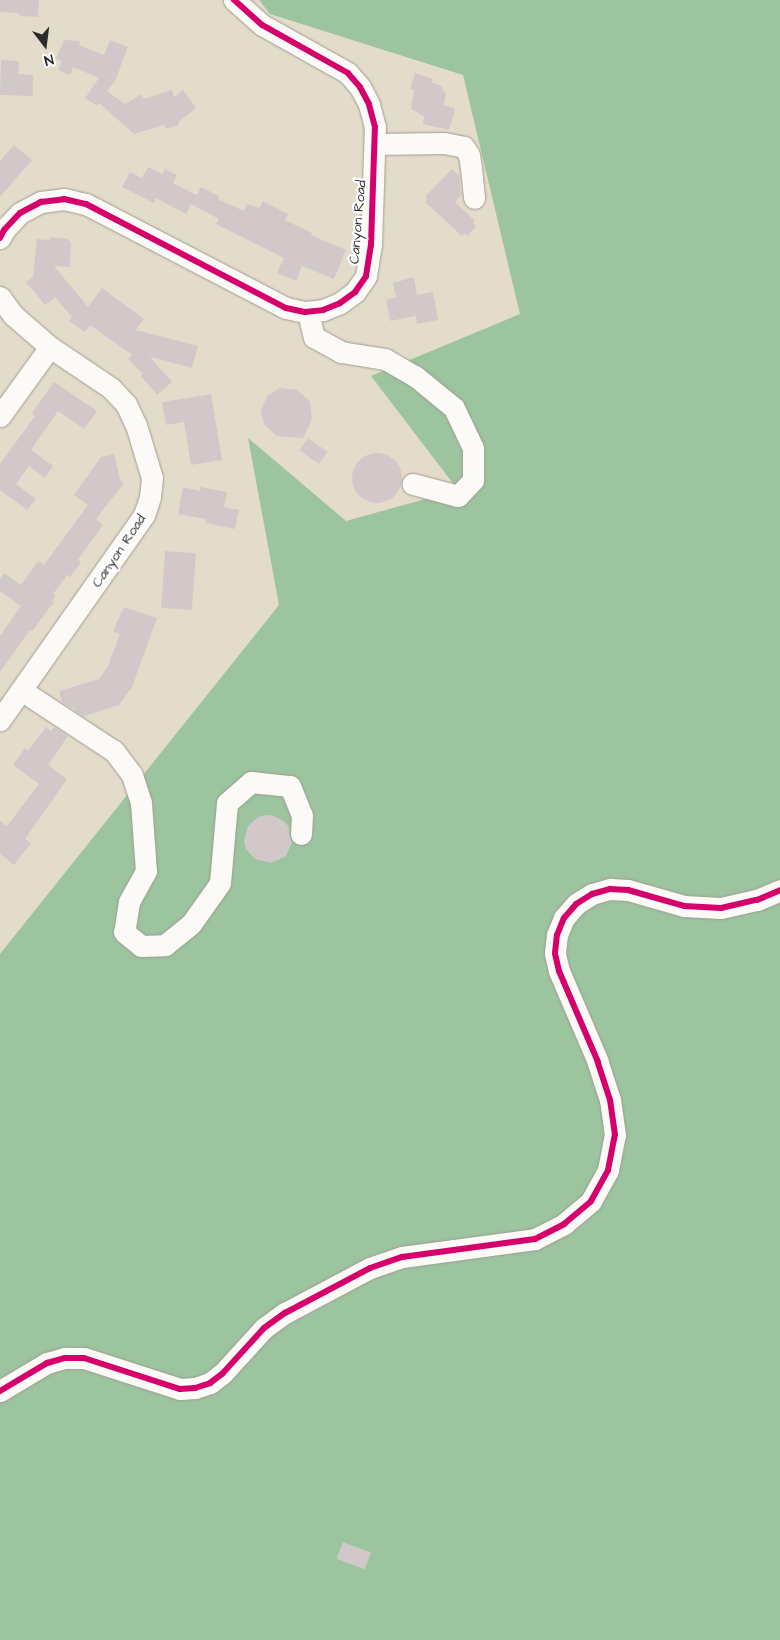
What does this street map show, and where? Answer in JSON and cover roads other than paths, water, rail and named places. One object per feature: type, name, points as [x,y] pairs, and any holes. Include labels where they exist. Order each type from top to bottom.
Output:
[{"type":"street","name":"Canyon Road","points":[[0,238],[4,230],[20,213],[41,202],[64,199],[86,204],[286,308],[308,312],[323,310],[340,303],[355,292],[366,276],[371,244],[375,127],[369,104],[360,87],[348,73],[262,25],[234,0]]},
{"type":"street","points":[[375,144],[444,143],[464,147],[469,155],[474,198]]},
{"type":"street","name":"Canyon Road","points":[[0,297],[13,315],[50,347],[110,388],[126,404],[136,425],[152,478],[150,497],[144,515],[134,531],[0,720]]},
{"type":"street","points":[[308,312],[314,337],[341,352],[385,358],[415,376],[454,408],[473,448],[473,480],[458,496],[413,484]]},
{"type":"street","points":[[0,416],[50,347]]},
{"type":"street","points":[[21,690],[114,751],[132,775],[141,803],[146,871],[129,902],[124,932],[140,946],[165,945],[191,924],[220,883],[227,803],[251,782],[290,786],[302,815],[301,834]]},
{"type":"street","points":[[0,1391],[47,1363],[65,1358],[84,1358],[172,1387],[195,1388],[210,1383],[222,1374],[264,1328],[285,1313],[370,1268],[402,1257],[536,1239],[564,1224],[591,1201],[608,1170],[615,1135],[610,1100],[555,954],[556,935],[564,918],[576,904],[592,894],[610,889],[628,890],[684,906],[721,908],[757,900],[780,890]]}]
